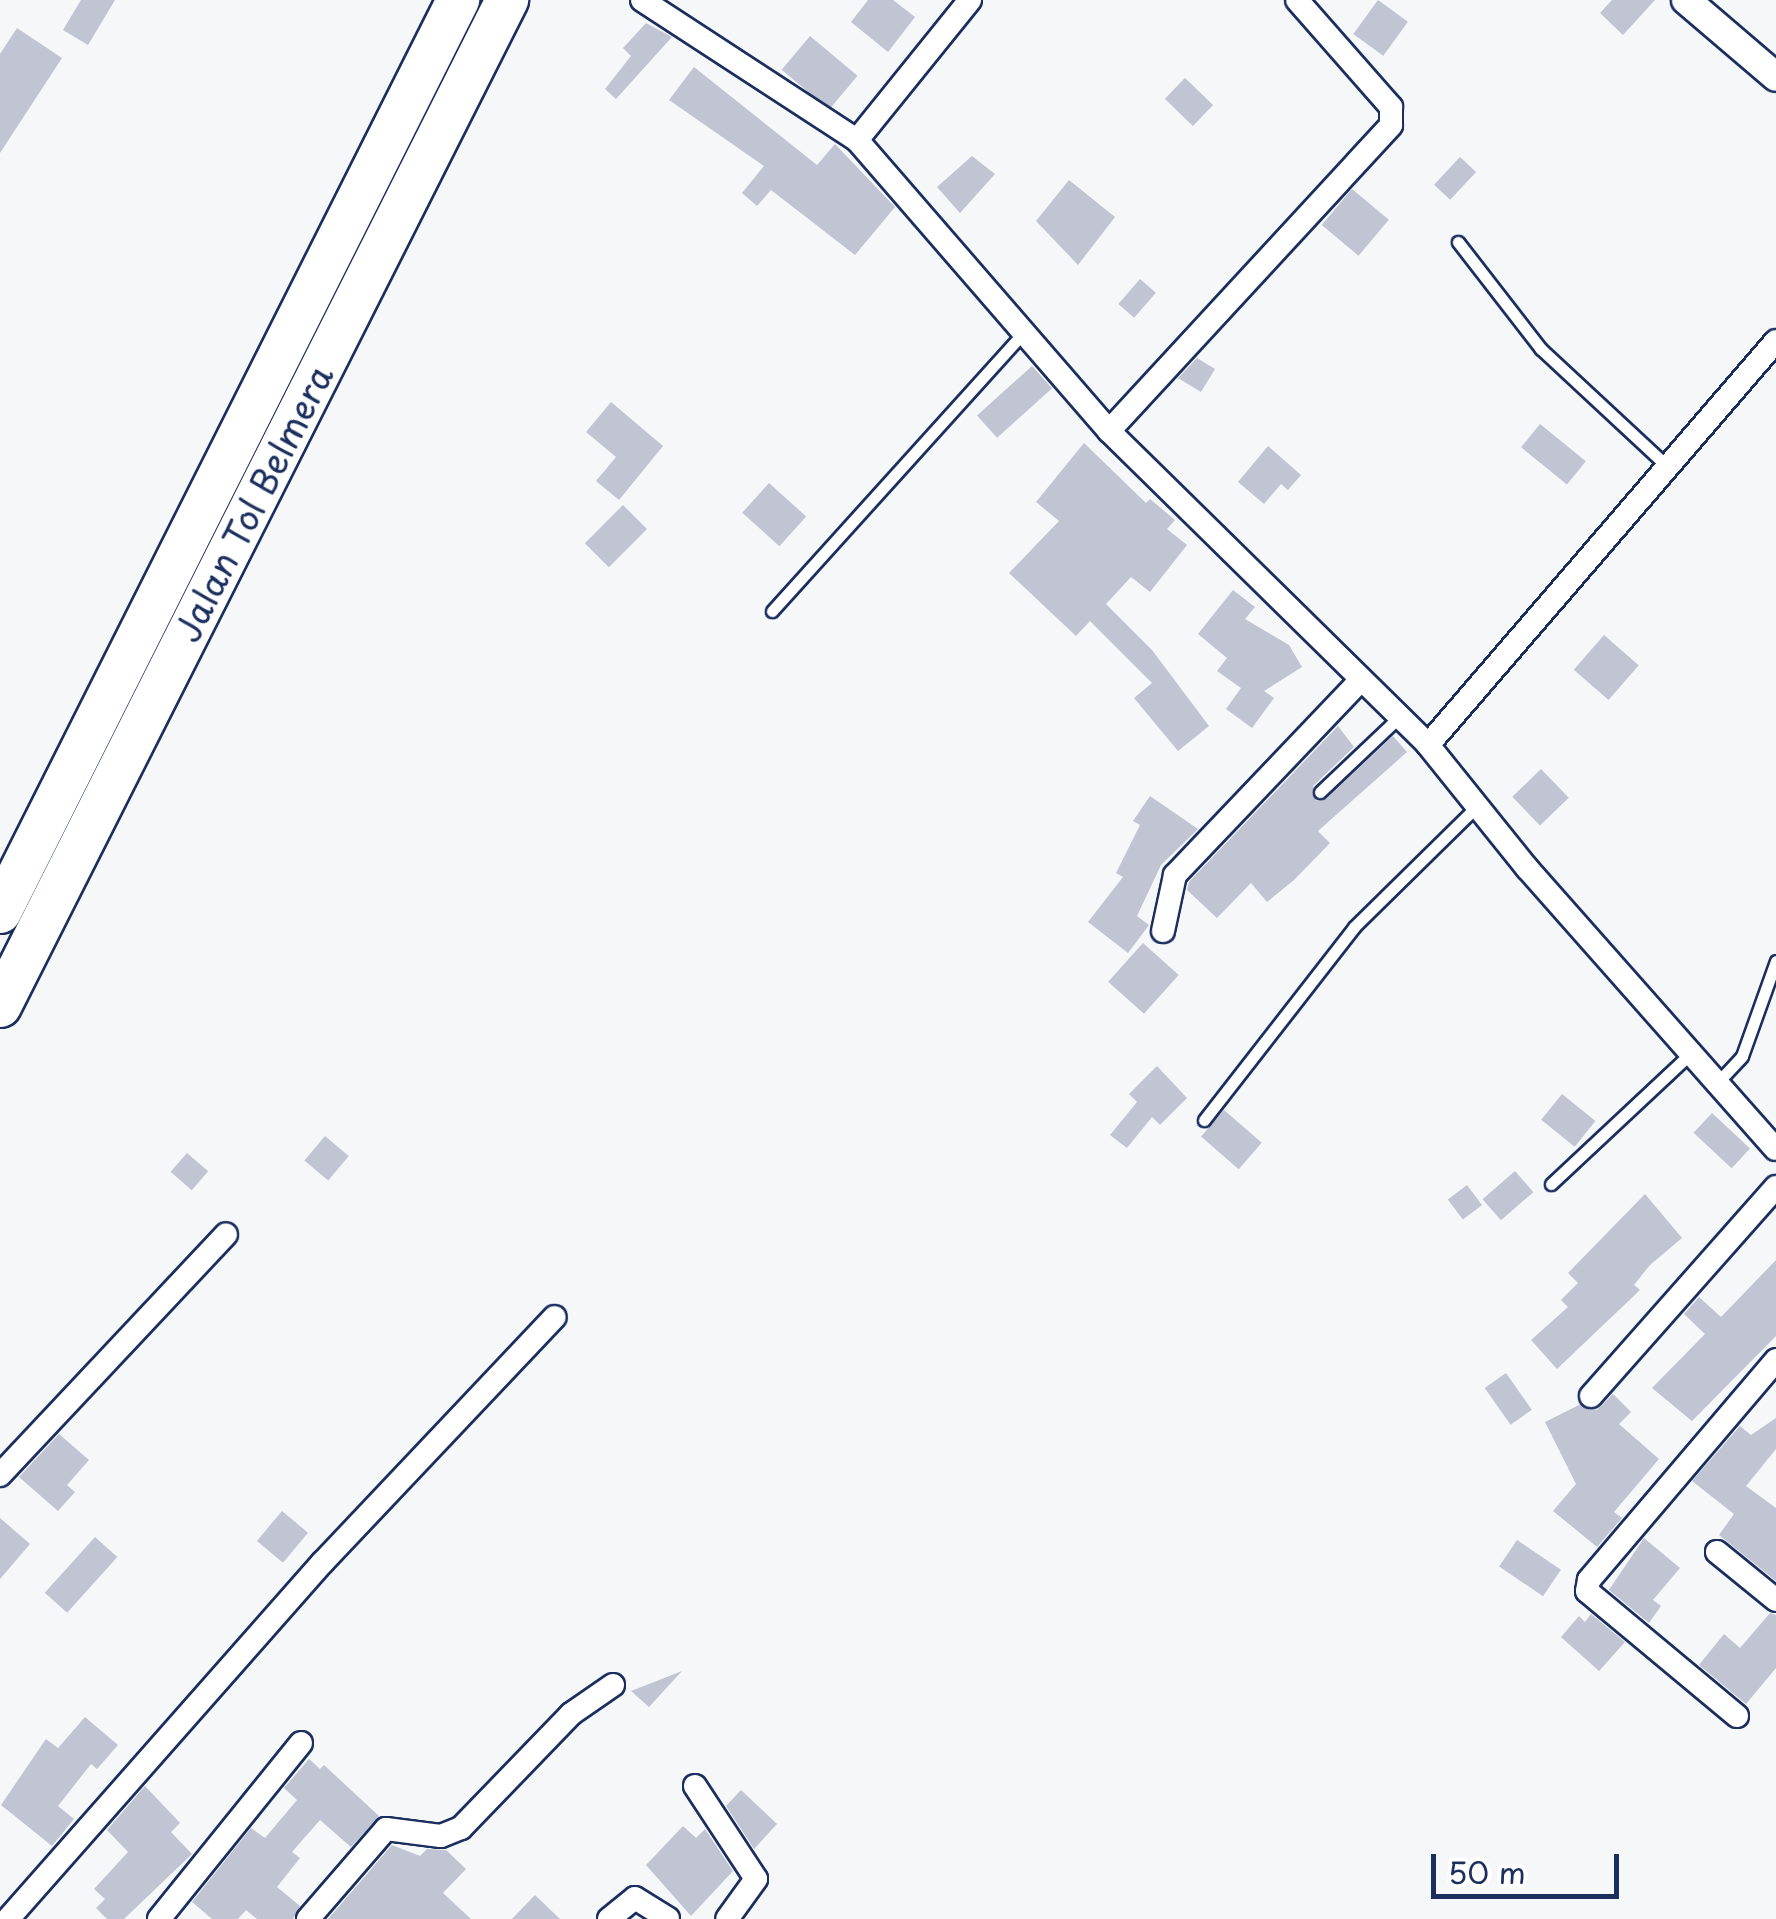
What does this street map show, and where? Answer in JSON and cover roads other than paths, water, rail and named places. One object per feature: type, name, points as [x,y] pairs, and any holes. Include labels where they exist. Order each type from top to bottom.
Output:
[{"type":"highway","name":"Jalan Tol Belmera","points":[[0,912],[458,0]]},
{"type":"highway","name":"Jalan Tol Belmera","points":[[0,1006],[507,0]]},
{"type":"street","points":[[642,0],[857,140],[1109,431],[1428,745],[1776,1149]]},
{"type":"street","points":[[857,140],[970,0]]},
{"type":"street","points":[[1109,431],[1391,125],[1391,107],[1296,0]]},
{"type":"street","points":[[1686,0],[1776,76]]},
{"type":"street","points":[[1428,745],[1776,341]]},
{"type":"street","points":[[1163,931],[1175,875],[1360,680]]},
{"type":"street","points":[[1591,1396],[1776,1187]]},
{"type":"street","points":[[0,1475],[226,1234]]},
{"type":"street","points":[[8,1919],[323,1562],[555,1317]]},
{"type":"street","points":[[1737,1716],[1587,1591],[1589,1580],[1776,1360]]},
{"type":"street","points":[[1717,1552],[1776,1600]]},
{"type":"street","points":[[308,1919],[386,1829],[441,1836],[461,1828],[571,1714],[613,1685]]},
{"type":"street","points":[[158,1919],[301,1743]]},
{"type":"street","points":[[695,1786],[756,1878],[727,1919]]},
{"type":"street","points":[[608,1919],[635,1898],[668,1919]]},
{"type":"lane","points":[[1458,242],[1541,350],[1669,468]]},
{"type":"lane","points":[[772,611],[1022,334]]},
{"type":"lane","points":[[1320,792],[1399,717]]},
{"type":"lane","points":[[1204,1120],[1354,927],[1477,806]]},
{"type":"lane","points":[[1718,1082],[1742,1056],[1776,961]]},
{"type":"lane","points":[[1551,1184],[1692,1052]]}]
